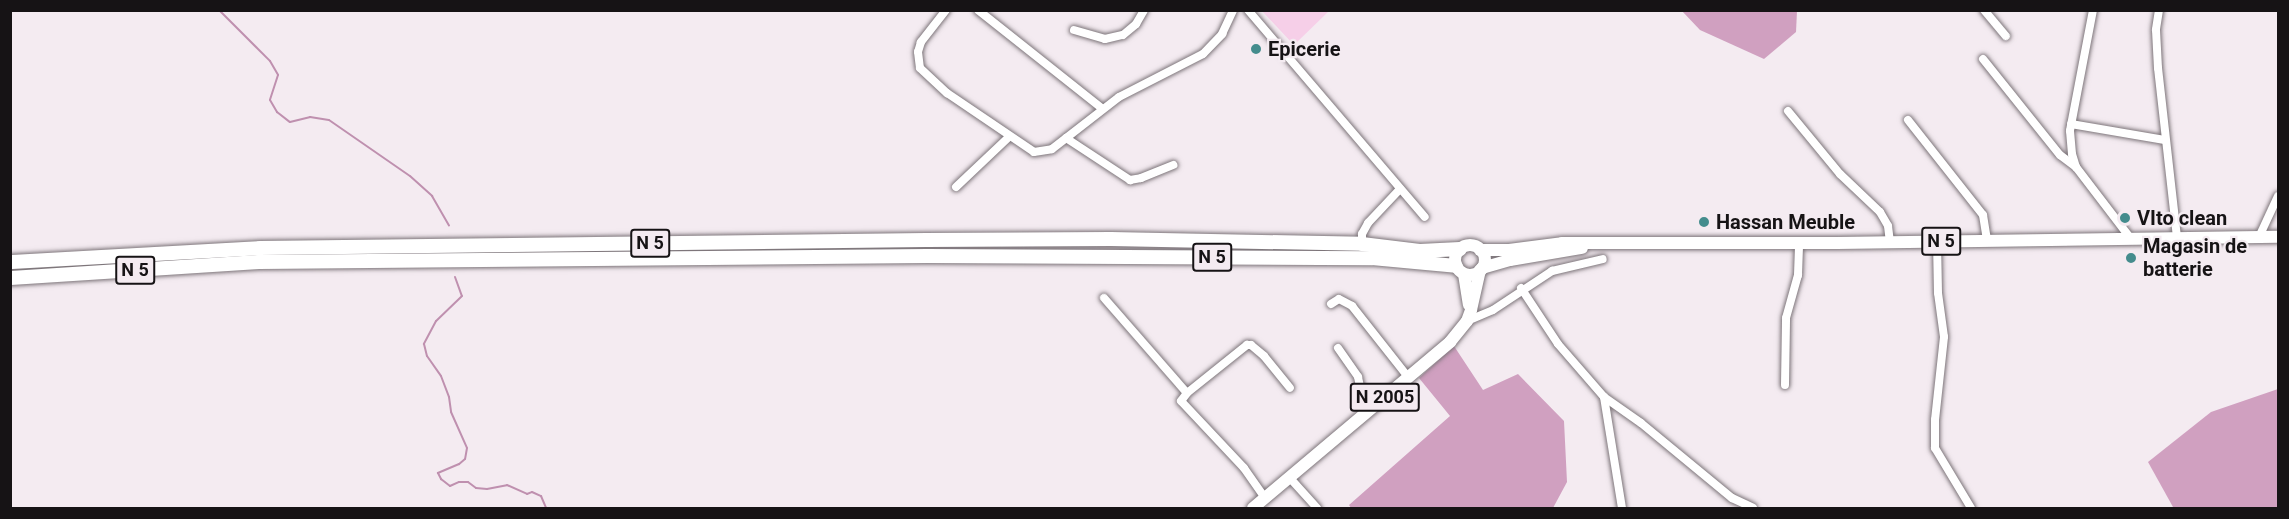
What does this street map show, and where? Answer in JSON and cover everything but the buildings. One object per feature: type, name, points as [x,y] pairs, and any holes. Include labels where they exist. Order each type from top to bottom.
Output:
[{"type":"highway","name":"N 5","points":[[10,262],[260,248],[1111,239],[1362,244],[1420,251],[1460,249]]},
{"type":"highway","points":[[1362,244],[1368,253],[1399,259]]},
{"type":"highway","name":"N 5","points":[[10,278],[259,262],[927,256],[1399,259],[1460,270]]},
{"type":"main road","name":"N 5","points":[[1460,249],[1469,245],[1480,250],[1509,250],[1562,243],[1799,243],[2278,237]]},
{"type":"main road","name":"N 5","points":[[1460,270],[1474,274],[1481,269],[1510,260],[1604,244]]},
{"type":"main road","points":[[1460,249],[1455,257],[1470,299],[1467,321]]},
{"type":"main road","points":[[1480,250],[1484,258],[1481,269]]},
{"type":"main road","name":"N 2005","points":[[1253,508],[1450,342],[1467,321],[1481,269]]},
{"type":"street","points":[[946,10],[921,42],[917,61],[920,68],[947,93],[1034,152],[1052,149],[1119,97],[1203,54],[1222,33],[1233,10]]},
{"type":"street","points":[[978,10],[1103,109]]},
{"type":"street","points":[[1074,30],[1105,39],[1123,35],[1136,24],[1144,10]]},
{"type":"street","points":[[1248,10],[1425,217]]},
{"type":"street","points":[[1984,10],[2006,36]]},
{"type":"street","points":[[2076,167],[2070,146],[2071,124],[2093,10]]},
{"type":"street","points":[[2159,10],[2158,68],[2176,238]]},
{"type":"street","points":[[1983,59],[2060,155],[2076,167],[2131,239]]},
{"type":"street","points":[[1788,111],[1840,174],[1880,212],[1888,226],[1890,242]]},
{"type":"street","points":[[1908,120],[1983,216],[1987,241]]},
{"type":"street","points":[[2071,124],[2166,140]]},
{"type":"street","points":[[956,187],[1010,136]]},
{"type":"street","points":[[1066,138],[1130,180],[1142,178],[1173,165]]},
{"type":"street","points":[[1362,244],[1365,228],[1400,189]]},
{"type":"street","points":[[2259,237],[2278,196]]},
{"type":"street","points":[[1937,241],[1938,293],[1944,337],[1935,420],[1935,448],[1971,508]]},
{"type":"street","points":[[1785,385],[1786,318],[1798,275],[1799,243]]},
{"type":"street","points":[[1467,321],[1492,310],[1521,288],[1552,271],[1603,259]]},
{"type":"street","points":[[1521,288],[1558,344],[1604,398],[1641,423],[1729,496],[1753,508]]},
{"type":"street","points":[[1104,298],[1187,393]]},
{"type":"street","points":[[1331,303],[1340,299],[1352,306],[1408,377]]},
{"type":"street","points":[[1265,498],[1244,468],[1181,401],[1187,393],[1247,345],[1251,345],[1264,356],[1290,388]]},
{"type":"street","points":[[1338,348],[1358,377],[1362,400],[1369,410]]},
{"type":"street","points":[[1604,398],[1622,508]]},
{"type":"street","points":[[1290,477],[1317,508]]},
{"type":"shaded area","points":[[1262,11],[1329,11],[1294,45]]},
{"type":"shaded area","points":[[1682,11],[1797,11],[1796,32],[1764,59],[1700,30]]},
{"type":"shaded area","points":[[1454,346],[1483,390],[1518,374],[1564,421],[1567,482],[1553,508],[1351,508],[1349,505],[1450,416],[1419,378]]},
{"type":"shaded area","points":[[2278,389],[2278,508],[2173,507],[2148,462],[2211,412]]},
{"type":"waterway","points":[[61,10],[72,10]]},
{"type":"waterway","points":[[219,10],[270,61],[278,75],[270,100],[277,112],[290,122],[310,117],[329,120],[410,176],[432,196],[449,225]]},
{"type":"waterway","points":[[455,277],[462,296],[436,321],[424,344],[427,356],[441,376],[449,397],[451,412],[467,448],[465,459],[438,473],[441,479],[450,486],[459,482],[468,482],[476,488],[487,489],[507,485],[527,494],[532,492],[541,496],[546,508]]},
{"type":"place","name":"Epicerie","points":[[1256,49]]},
{"type":"place","name":"VIto clean","points":[[2125,218]]},
{"type":"place","name":"Hassan Meuble","points":[[1704,222]]},
{"type":"place","name":"Magasin de batterie","points":[[2131,258]]}]
